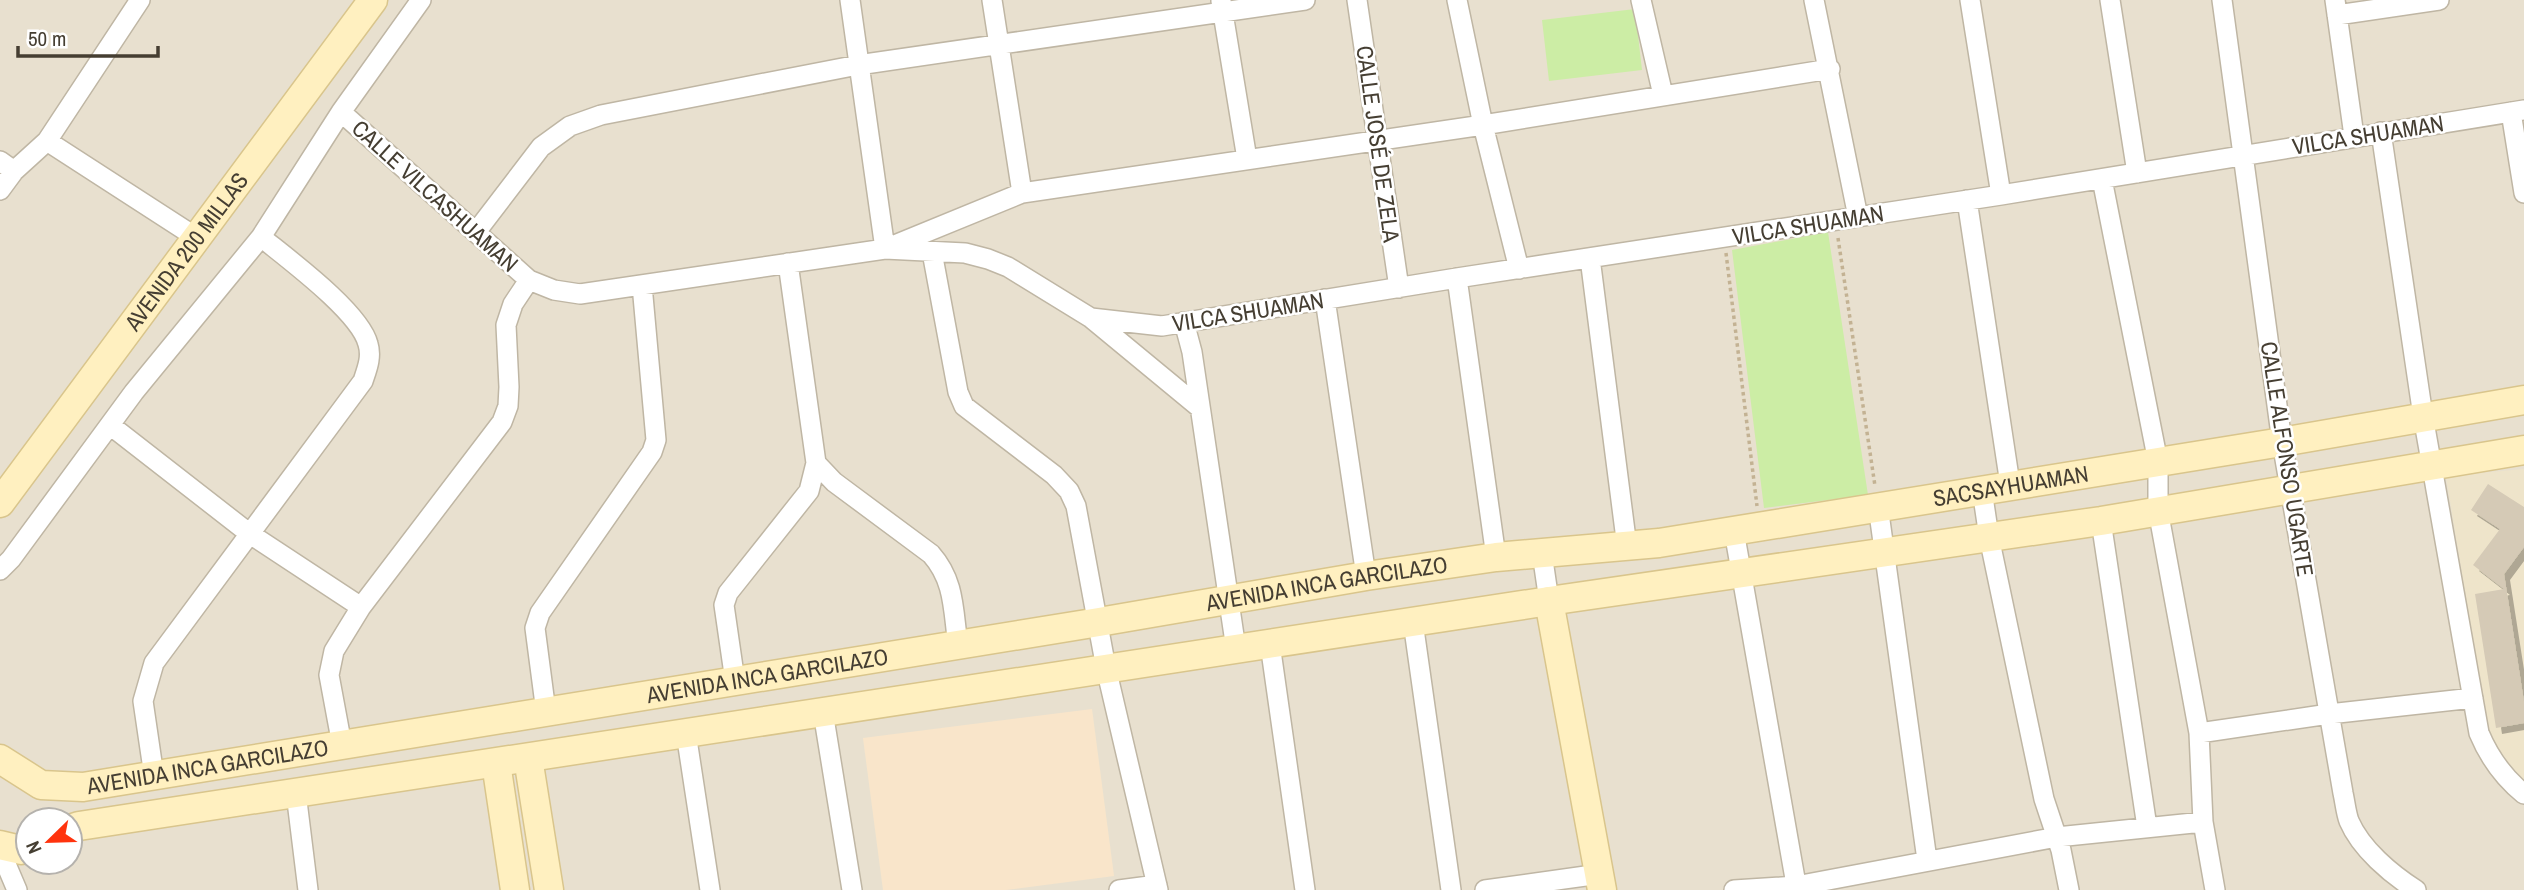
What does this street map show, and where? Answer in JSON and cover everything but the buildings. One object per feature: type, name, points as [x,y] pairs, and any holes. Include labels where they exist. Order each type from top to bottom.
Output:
[{"type":"main road","name":"AVENIDA 200 MILLAS","points":[[0,503],[373,0]]},
{"type":"main road","name":"SACSAYHUAMAN","points":[[1542,554],[1627,547],[2282,442],[2524,400]]},
{"type":"main road","name":"AVENIDA INCA GARCILAZO","points":[[84,824],[1549,601],[2101,521],[2524,450]]},
{"type":"main road","name":"AVENIDA INCA GARCILAZO","points":[[0,759],[41,785],[83,787],[1366,576],[1496,557],[1542,554]]},
{"type":"main road","points":[[1549,601],[1601,882]]},
{"type":"main road","points":[[528,758],[548,890]]},
{"type":"main road","points":[[496,763],[515,890]]},
{"type":"street","points":[[0,190],[7,166],[47,141],[140,0]]},
{"type":"street","points":[[0,570],[11,559],[134,392],[261,237],[341,112],[421,0]]},
{"type":"street","points":[[849,0],[885,249]]},
{"type":"street","points":[[992,0],[1022,193]]},
{"type":"street","points":[[476,232],[541,147],[570,126],[601,115],[858,65],[999,45],[1221,6],[1305,0]]},
{"type":"street","name":"CALLE JOSÉ DE ZELA","points":[[1357,0],[1399,288]]},
{"type":"street","points":[[1457,0],[1483,125],[1519,269]]},
{"type":"street","points":[[1641,0],[1663,95]]},
{"type":"street","points":[[1814,0],[1858,217]]},
{"type":"street","points":[[1970,0],[2001,195]]},
{"type":"street","points":[[2110,0],[2137,173]]},
{"type":"street","name":"CALLE ALFONSO UGARTE","points":[[2222,0],[2282,442],[2349,821],[2362,842],[2406,887]]},
{"type":"street","points":[[2354,136],[2336,7],[2440,0]]},
{"type":"street","points":[[1221,6],[1247,159]]},
{"type":"street","points":[[885,249],[1022,193],[1483,125],[1830,69]]},
{"type":"street","points":[[2517,111],[2524,192]]},
{"type":"street","name":"VILCA SHUAMAN","points":[[1091,318],[1161,326],[2242,157],[2354,136],[2517,111]]},
{"type":"street","name":"CALLE VILCASHUAMAN","points":[[341,112],[529,280]]},
{"type":"street","points":[[2381,132],[2423,416],[2479,733],[2487,751],[2507,778],[2524,794]]},
{"type":"street","points":[[47,141],[197,238]]},
{"type":"street","points":[[2102,178],[2158,462],[2158,510],[2199,733],[2203,822],[2215,890]]},
{"type":"street","points":[[1968,200],[2010,484]]},
{"type":"street","points":[[154,776],[143,701],[154,663],[363,381],[369,363],[369,346],[363,329],[354,318],[261,237]]},
{"type":"street","points":[[342,745],[329,675],[334,651],[361,607],[502,422],[508,406],[509,387],[506,325],[513,304],[529,280],[580,294],[885,249],[965,253],[988,258],[1027,278],[1091,318],[1200,408]]},
{"type":"street","points":[[932,251],[958,392],[964,406],[1054,475],[1069,491],[1076,506],[1106,668],[1158,888],[1119,890]]},
{"type":"street","points":[[1590,258],[1627,547]]},
{"type":"street","points":[[734,681],[724,605],[728,593],[809,491],[816,463],[788,263]]},
{"type":"street","points":[[1457,278],[1496,557]]},
{"type":"street","points":[[546,712],[535,628],[540,613],[652,452],[656,440],[642,285]]},
{"type":"street","points":[[1325,299],[1366,576]]},
{"type":"street","points":[[1184,322],[1192,352],[1236,649]]},
{"type":"street","points":[[110,425],[250,534],[361,607]]},
{"type":"street","points":[[816,463],[834,482],[931,554],[943,567],[949,579],[958,645]]},
{"type":"street","points":[[1982,490],[1989,537],[2044,799],[2057,837],[2069,890]]},
{"type":"street","points":[[1878,506],[1927,860]]},
{"type":"street","points":[[2101,521],[2147,827]]},
{"type":"street","points":[[1746,528],[1743,573],[1797,888]]},
{"type":"street","points":[[1542,554],[1549,601]]},
{"type":"street","points":[[1413,622],[1451,890]]},
{"type":"street","points":[[1270,644],[1306,890]]},
{"type":"street","points":[[2199,733],[2329,714],[2473,698]]},
{"type":"street","points":[[823,712],[852,890]]},
{"type":"street","points":[[686,733],[710,890]]},
{"type":"street","points":[[296,793],[308,890]]},
{"type":"street","points":[[1734,890],[1797,888],[1927,860],[2057,837],[2203,822]]},
{"type":"street","points":[[0,847],[12,887]]},
{"type":"street","points":[[1485,890],[1601,882]]},
{"type":"path","points":[[1835,220],[1878,506]]},
{"type":"path","points":[[1724,237],[1746,528]]},
{"type":"shaded area","points":[[0,0],[2524,0],[2524,890],[0,890]]},
{"type":"shaded area","points":[[2524,469],[2524,781],[2504,765],[2489,739],[2446,476]]},
{"type":"shaded area","points":[[1092,709],[1114,876],[1006,890],[883,890],[863,738]]},
{"type":"green space","points":[[1635,9],[1642,70],[1549,81],[1542,20]]},
{"type":"green space","points":[[1828,232],[1868,495],[1764,508],[1732,250]]}]
